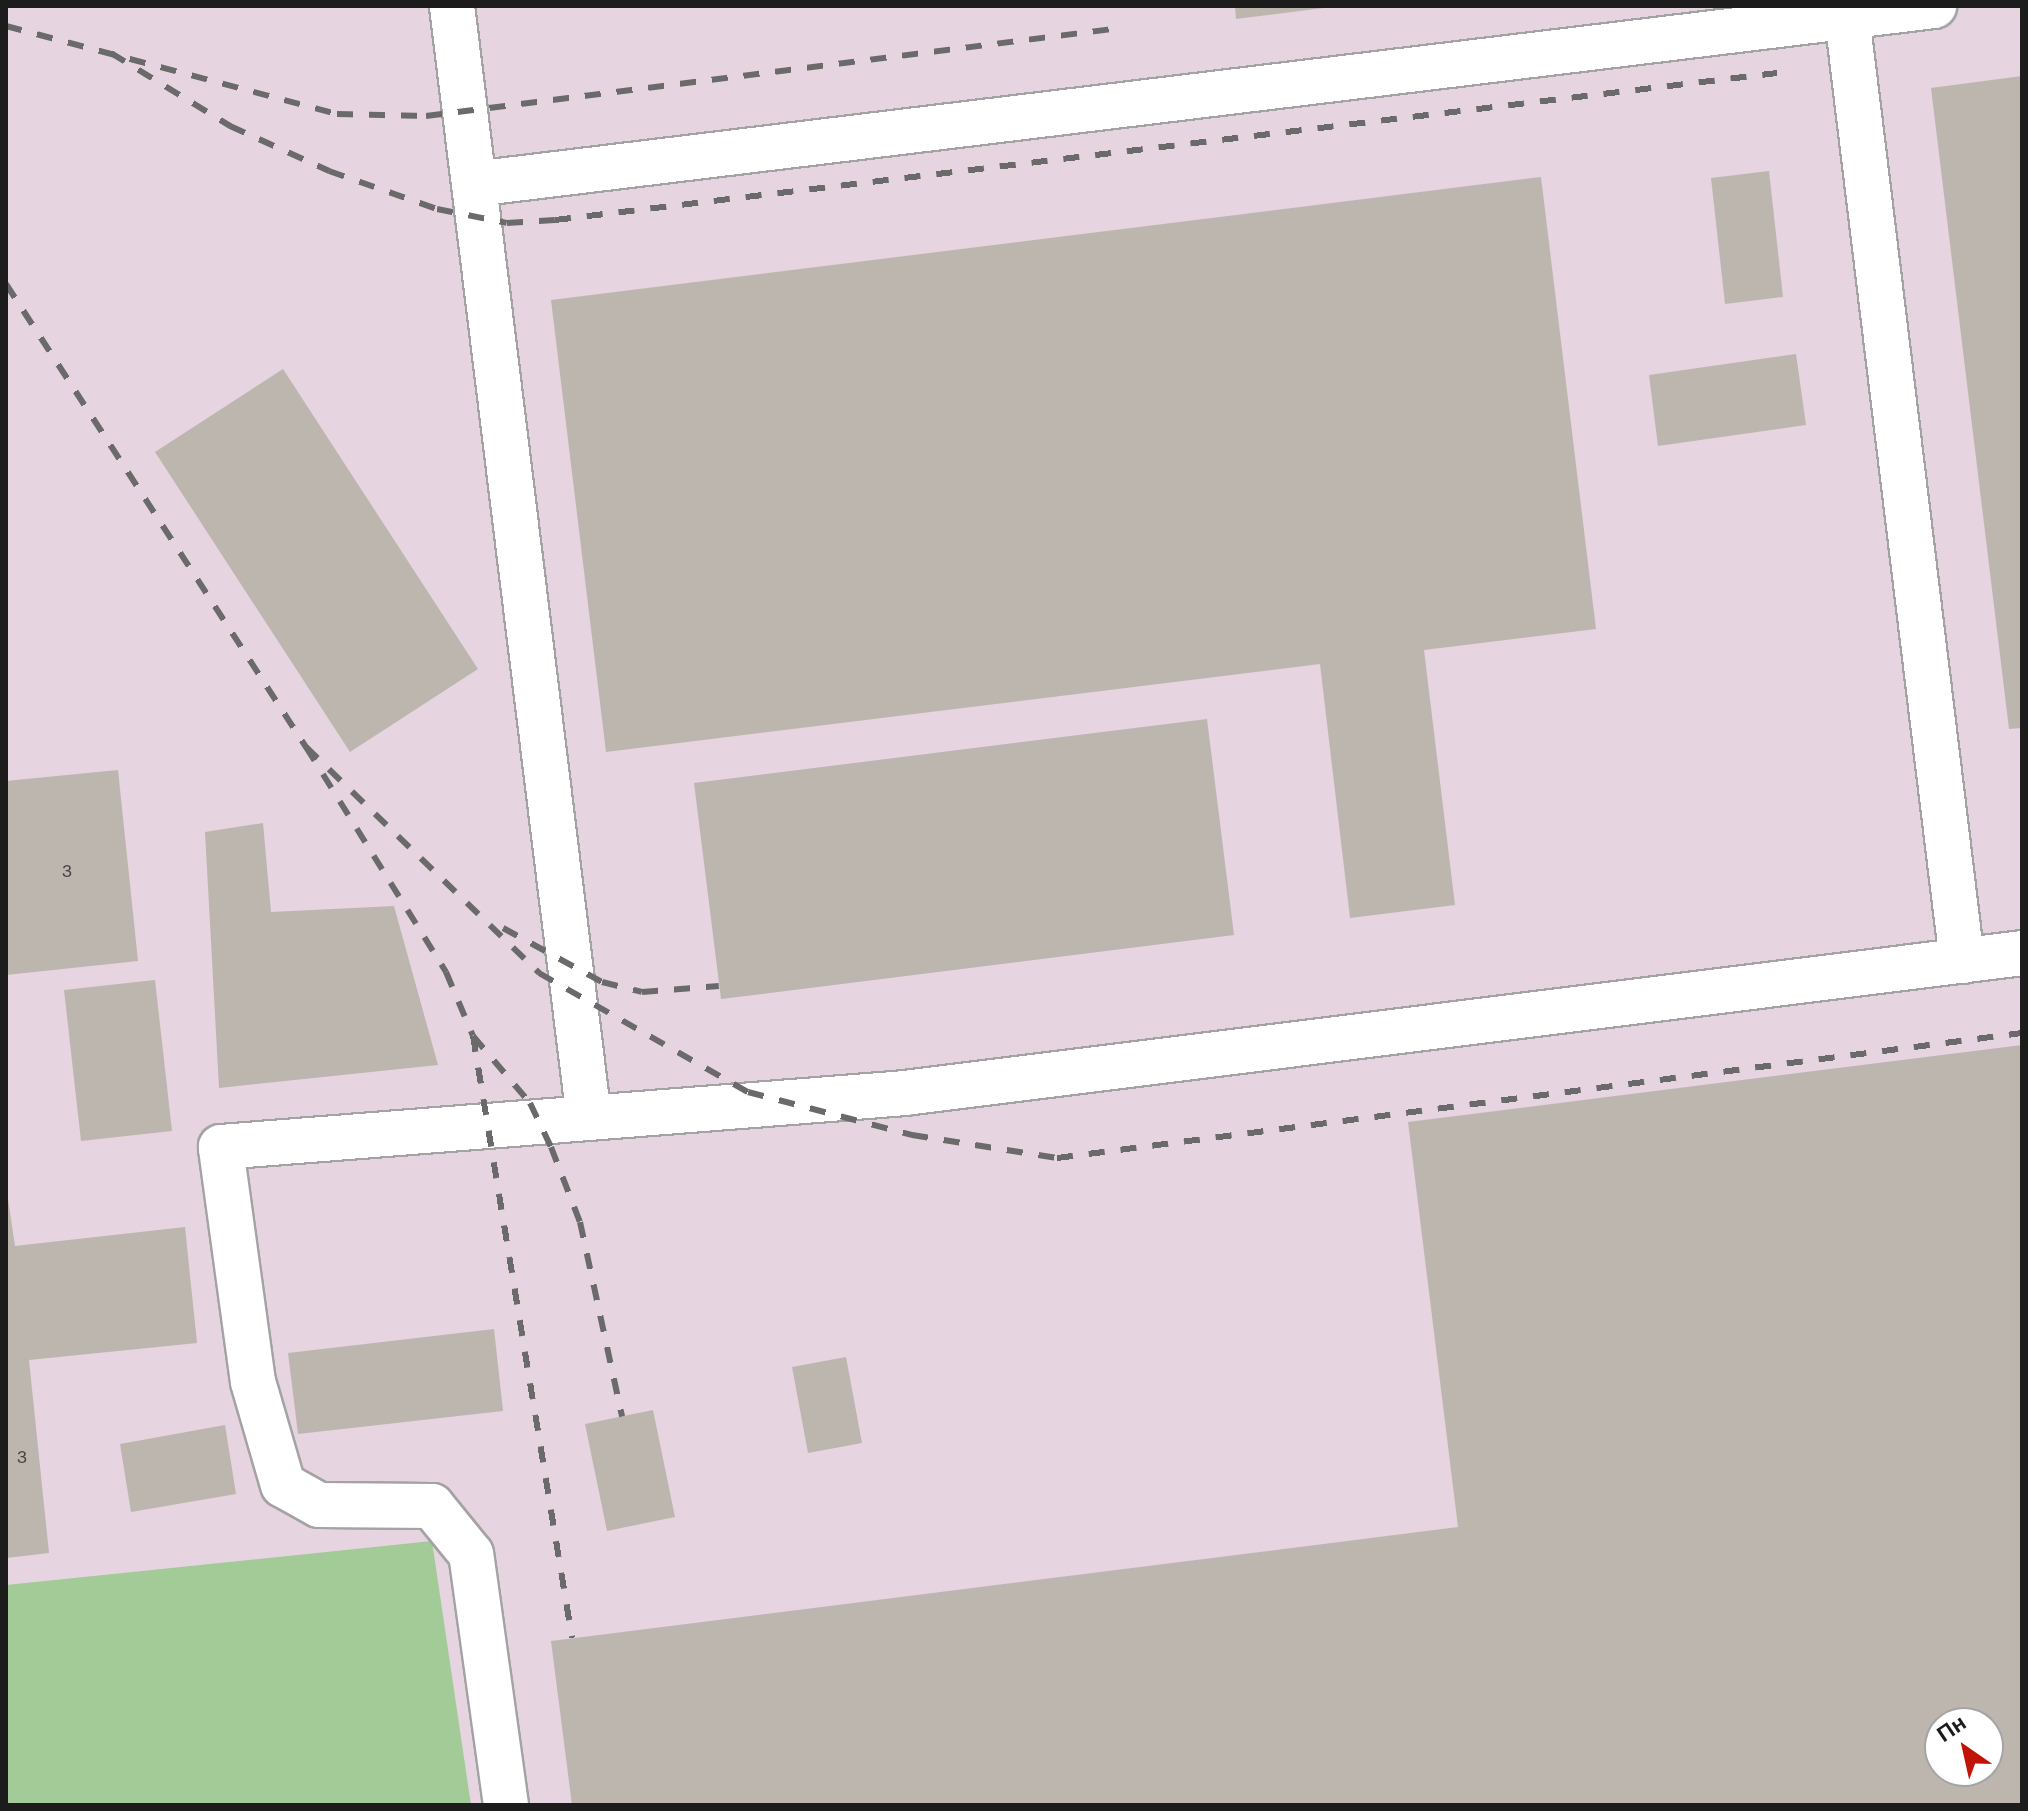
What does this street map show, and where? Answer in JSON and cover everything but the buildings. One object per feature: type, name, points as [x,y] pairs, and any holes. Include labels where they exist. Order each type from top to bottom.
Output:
[{"type":"lane","points":[[452,6],[589,1118]]},
{"type":"lane","points":[[474,184],[1936,6]]},
{"type":"lane","points":[[1847,17],[1962,961]]},
{"type":"lane","points":[[506,1805],[471,1554],[432,1506],[319,1505],[283,1485],[253,1382],[221,1147],[905,1093],[2022,953]]},
{"type":"shaded area","points":[[6,6],[2022,6],[2022,1805],[6,1805]]},
{"type":"green space","points":[[432,1541],[471,1805],[6,1805],[6,1585]]},
{"type":"railway","points":[[6,26],[337,114],[426,116],[1121,28]]},
{"type":"railway","points":[[111,53],[230,126],[329,171],[437,209],[507,223],[555,220],[1777,73]]},
{"type":"railway","points":[[6,284],[306,747],[446,972],[473,1036],[572,1638]]},
{"type":"railway","points":[[306,747],[539,973],[748,1092],[912,1135],[1057,1158],[2022,1033]]},
{"type":"railway","points":[[503,928],[602,982],[642,992],[719,986]]},
{"type":"railway","points":[[473,1036],[530,1103],[551,1147],[580,1222],[622,1417]]}]
